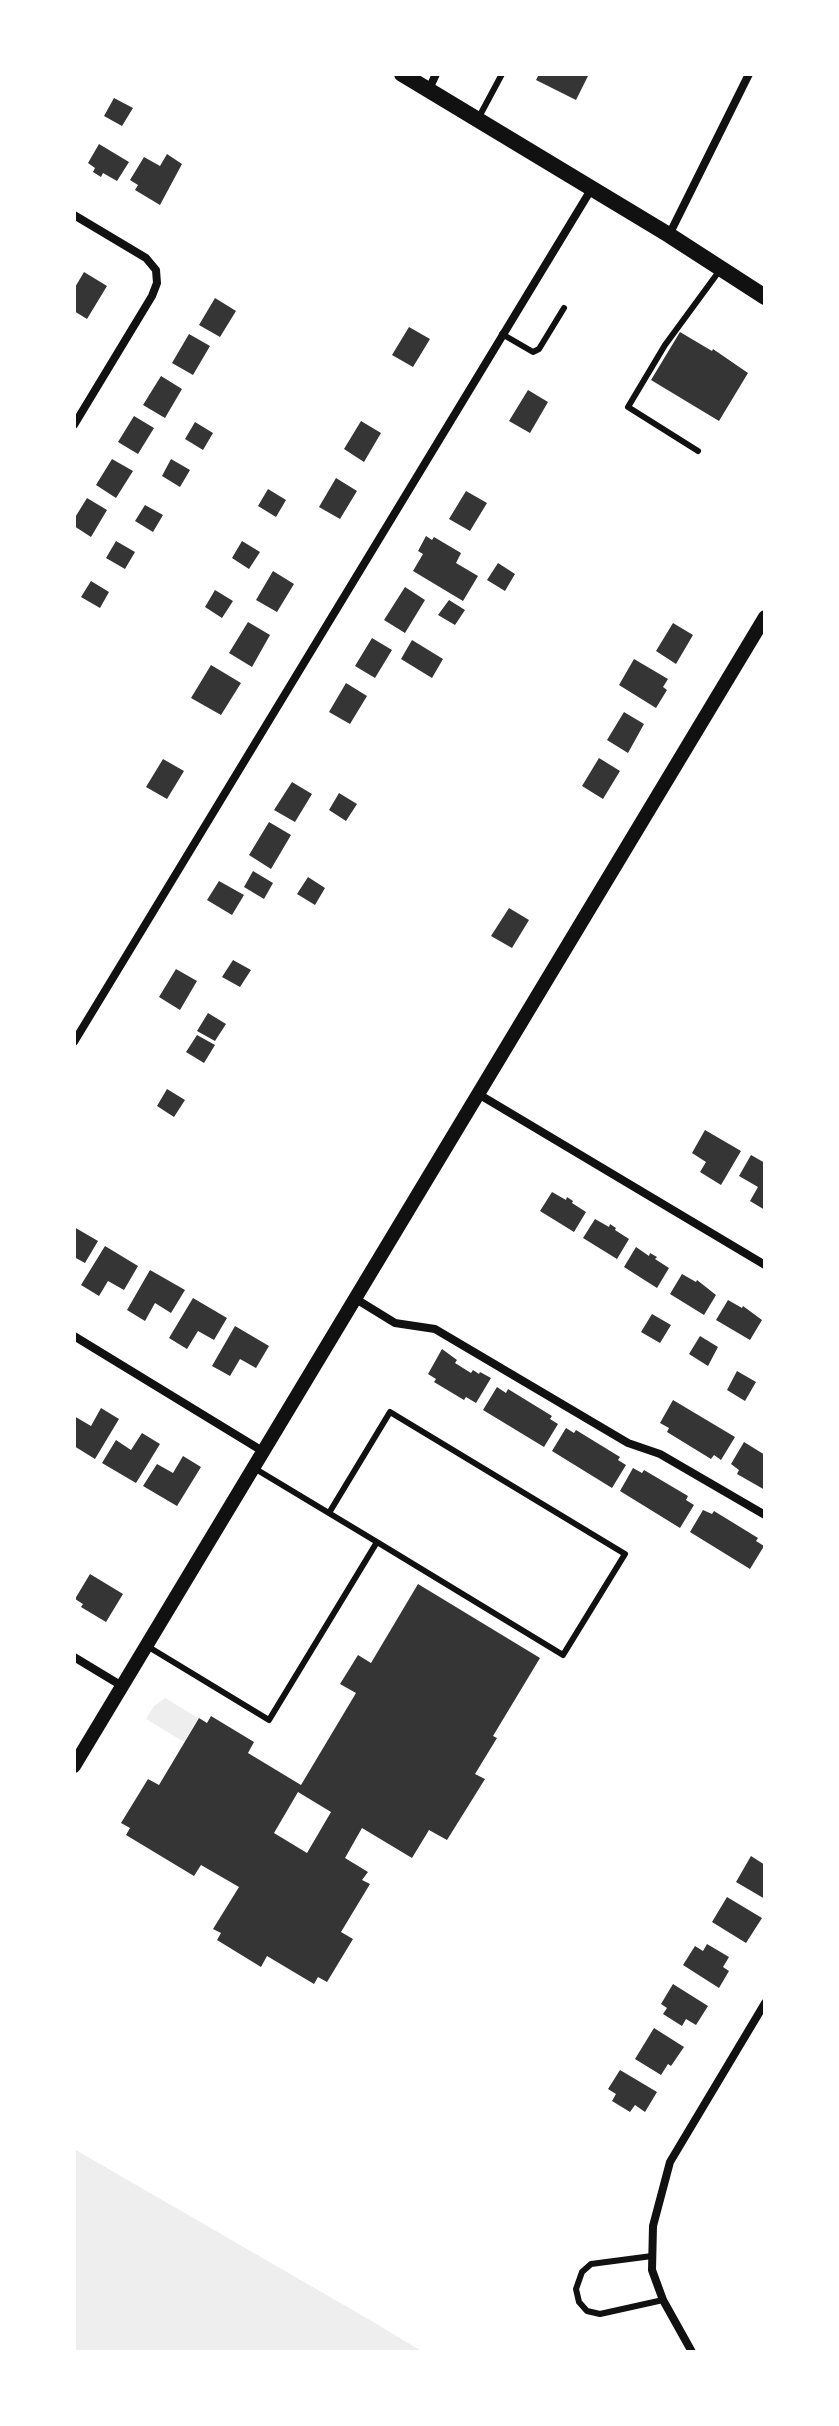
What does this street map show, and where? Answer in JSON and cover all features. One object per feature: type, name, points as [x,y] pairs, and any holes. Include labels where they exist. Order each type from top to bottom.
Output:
[{"type":"main road","points":[[402,74],[669,235],[765,297]]},
{"type":"street","points":[[428,90],[436,74]]},
{"type":"street","points":[[669,235],[749,74]]},
{"type":"street","points":[[74,1042],[592,188]]},
{"type":"street","points":[[74,215],[146,258],[156,270],[157,283],[74,425]]},
{"type":"street","points":[[74,1766],[765,617]]},
{"type":"street","points":[[480,1095],[765,1265]]},
{"type":"street","points":[[356,1299],[395,1323],[435,1329],[628,1443],[660,1454],[765,1515]]},
{"type":"street","points":[[74,1336],[264,1452]]},
{"type":"street","points":[[74,1657],[122,1686]]},
{"type":"street","points":[[692,2352],[663,2300],[652,2270],[653,2226],[670,2162],[765,2003]]},
{"type":"lane","points":[[478,120],[502,74]]},
{"type":"lane","points":[[698,451],[628,407],[665,345],[721,270]]},
{"type":"lane","points":[[502,334],[533,352],[539,349],[564,308]]},
{"type":"lane","points":[[254,1468],[563,1655],[625,1554],[390,1412],[329,1513]]},
{"type":"lane","points":[[147,1646],[269,1720],[377,1542]]},
{"type":"lane","points":[[652,2256],[591,2264],[582,2272],[576,2289],[579,2302],[587,2311],[600,2314],[663,2300]]},
{"type":"shaded area","points":[[165,1698],[198,1718],[184,1742],[146,1719],[154,1706]]},
{"type":"shaded area","points":[[74,2149],[375,2323],[423,2352],[74,2352]]},
{"type":"building","points":[[539,74],[589,74],[576,100],[536,80]]},
{"type":"building","points":[[114,98],[133,108],[122,126],[104,116]]},
{"type":"building","points":[[99,144],[129,162],[117,181],[103,173],[101,177],[93,172],[95,168],[88,163]]},
{"type":"building","points":[[167,154],[182,164],[160,205],[135,190],[138,185],[130,180],[144,157],[160,166]]},
{"type":"building","points":[[84,272],[107,286],[87,319],[74,311],[74,289]]},
{"type":"building","points":[[215,298],[236,311],[220,337],[199,325]]},
{"type":"building","points":[[409,327],[430,339],[413,367],[392,355]]},
{"type":"building","points":[[680,332],[713,349],[748,373],[719,421],[651,380]]},
{"type":"building","points":[[189,334],[210,346],[193,375],[172,363]]},
{"type":"building","points":[[161,376],[182,389],[165,418],[143,405]]},
{"type":"building","points":[[528,390],[548,402],[530,433],[509,421]]},
{"type":"building","points":[[134,416],[154,428],[138,454],[118,442]]},
{"type":"building","points":[[361,421],[381,433],[364,462],[344,449]]},
{"type":"building","points":[[195,422],[213,433],[203,450],[185,439]]},
{"type":"building","points":[[112,459],[133,471],[116,498],[96,485]]},
{"type":"building","points":[[171,459],[190,470],[180,487],[162,476]]},
{"type":"building","points":[[336,478],[357,491],[340,519],[319,507]]},
{"type":"building","points":[[268,489],[286,500],[276,517],[258,506]]},
{"type":"building","points":[[466,491],[487,503],[470,531],[449,519]]},
{"type":"building","points":[[87,498],[107,510],[91,537],[74,526],[74,519]]},
{"type":"building","points":[[145,505],[163,515],[153,532],[135,521]]},
{"type":"building","points":[[426,536],[432,540],[434,537],[461,553],[456,563],[478,576],[463,601],[413,571],[423,554],[418,551]]},
{"type":"building","points":[[116,541],[135,552],[125,569],[106,558]]},
{"type":"building","points":[[242,541],[260,552],[249,569],[232,558]]},
{"type":"building","points":[[498,563],[515,574],[505,591],[487,580]]},
{"type":"building","points":[[273,571],[294,584],[277,612],[256,600]]},
{"type":"building","points":[[91,581],[109,592],[100,608],[81,597]]},
{"type":"building","points":[[405,587],[425,600],[405,633],[384,620]]},
{"type":"building","points":[[215,590],[233,601],[222,618],[205,607]]},
{"type":"building","points":[[449,600],[465,610],[455,625],[438,615]]},
{"type":"building","points":[[248,622],[270,635],[252,667],[229,653]]},
{"type":"building","points":[[673,623],[693,635],[676,664],[656,651]]},
{"type":"building","points":[[372,638],[392,650],[375,678],[355,666]]},
{"type":"building","points":[[412,640],[443,659],[432,678],[401,659]]},
{"type":"building","points":[[634,659],[668,679],[663,687],[667,690],[656,708],[619,685]]},
{"type":"building","points":[[211,665],[241,683],[221,715],[191,698]]},
{"type":"building","points":[[346,683],[367,696],[350,724],[329,712]]},
{"type":"building","points":[[624,712],[644,724],[628,753],[607,740]]},
{"type":"building","points":[[599,758],[620,771],[603,799],[582,786]]},
{"type":"building","points":[[163,759],[184,771],[167,799],[146,787]]},
{"type":"building","points":[[292,782],[312,794],[295,822],[274,810]]},
{"type":"building","points":[[339,793],[357,804],[346,821],[329,810]]},
{"type":"building","points":[[269,822],[291,835],[271,869],[249,855]]},
{"type":"building","points":[[253,871],[273,883],[264,899],[244,887]]},
{"type":"building","points":[[308,877],[325,888],[315,905],[297,894]]},
{"type":"building","points":[[219,881],[244,895],[232,915],[207,900]]},
{"type":"building","points":[[509,908],[529,920],[512,948],[491,936]]},
{"type":"building","points":[[233,960],[251,970],[240,987],[222,977]]},
{"type":"building","points":[[176,969],[197,981],[180,1010],[159,997]]},
{"type":"building","points":[[208,1013],[226,1024],[215,1041],[197,1031]]},
{"type":"building","points":[[197,1035],[215,1045],[204,1063],[186,1052]]},
{"type":"building","points":[[167,1089],[185,1100],[174,1117],[157,1106]]},
{"type":"building","points":[[705,1130],[741,1151],[721,1185],[700,1172],[706,1162],[692,1153]]},
{"type":"building","points":[[751,1155],[765,1163],[765,1210],[750,1201],[758,1187],[739,1176]]},
{"type":"building","points":[[552,1192],[566,1200],[567,1197],[586,1212],[574,1232],[540,1211]]},
{"type":"building","points":[[595,1219],[609,1227],[610,1224],[629,1239],[617,1259],[583,1238]]},
{"type":"building","points":[[74,1227],[98,1241],[85,1263],[74,1257]]},
{"type":"building","points":[[105,1246],[138,1266],[124,1290],[108,1281],[99,1296],[81,1285]]},
{"type":"building","points":[[636,1247],[649,1256],[650,1253],[657,1257],[655,1259],[669,1268],[657,1288],[624,1267]]},
{"type":"building","points":[[150,1270],[185,1290],[171,1313],[155,1303],[145,1321],[127,1310]]},
{"type":"building","points":[[682,1274],[697,1280],[716,1295],[704,1315],[670,1294]]},
{"type":"building","points":[[193,1298],[227,1318],[214,1340],[198,1331],[187,1349],[169,1338]]},
{"type":"building","points":[[728,1300],[743,1306],[762,1320],[750,1340],[716,1320]]},
{"type":"building","points":[[652,1314],[671,1325],[660,1343],[641,1332]]},
{"type":"building","points":[[235,1326],[269,1346],[256,1368],[240,1359],[230,1376],[212,1366]]},
{"type":"building","points":[[700,1336],[718,1347],[708,1366],[689,1354]]},
{"type":"building","points":[[442,1349],[457,1360],[455,1363],[471,1373],[473,1370],[491,1378],[476,1403],[466,1397],[464,1400],[434,1382],[436,1379],[428,1374]]},
{"type":"building","points":[[737,1371],[756,1382],[745,1401],[727,1390]]},
{"type":"building","points":[[497,1387],[506,1393],[508,1389],[552,1416],[550,1419],[558,1424],[544,1447],[483,1410]]},
{"type":"building","points":[[673,1400],[735,1437],[721,1460],[714,1455],[711,1459],[667,1432],[669,1428],[660,1423]]},
{"type":"building","points":[[101,1408],[119,1419],[95,1459],[74,1446],[74,1416],[91,1426]]},
{"type":"building","points":[[566,1428],[574,1433],[576,1430],[620,1457],[618,1460],[626,1465],[612,1488],[552,1451]]},
{"type":"building","points":[[142,1433],[160,1444],[136,1483],[102,1463],[116,1440],[131,1450]]},
{"type":"building","points":[[744,1442],[765,1455],[765,1490],[737,1474],[739,1470],[731,1464]]},
{"type":"building","points":[[183,1456],[201,1467],[177,1506],[143,1486],[157,1464],[173,1473]]},
{"type":"building","points":[[633,1468],[642,1473],[644,1470],[688,1496],[686,1500],[694,1505],[680,1528],[620,1491]]},
{"type":"building","points":[[703,1510],[712,1514],[714,1511],[758,1538],[756,1541],[764,1546],[750,1569],[690,1532]]},
{"type":"building","points":[[90,1574],[123,1594],[106,1622],[81,1607],[83,1604],[75,1599]]},
{"type":"building","points":[[418,1584],[540,1658],[493,1736],[497,1738],[475,1774],[485,1779],[447,1840],[429,1830],[412,1858],[362,1828],[345,1858],[368,1872],[362,1880],[370,1884],[341,1932],[353,1939],[327,1982],[318,1977],[314,1984],[267,1956],[261,1967],[217,1940],[221,1933],[213,1929],[239,1887],[201,1865],[194,1876],[126,1835],[130,1828],[121,1823],[148,1779],[159,1785],[199,1718],[207,1723],[211,1716],[254,1742],[248,1753],[301,1785],[356,1693],[340,1684],[358,1655],[371,1663]],"holes":[[[298,1792],[331,1812],[307,1853],[274,1833]]]},
{"type":"building","points":[[751,1856],[765,1865],[765,1899],[736,1882]]},
{"type":"building","points":[[727,1897],[762,1918],[746,1943],[712,1922]]},
{"type":"building","points":[[707,1944],[729,1957],[723,1967],[729,1971],[719,1988],[683,1965],[695,1946],[703,1951]]},
{"type":"building","points":[[673,1984],[708,2006],[696,2025],[686,2019],[682,2026],[663,2014],[667,2008],[661,2004]]},
{"type":"building","points":[[654,2028],[684,2047],[661,2075],[635,2059]]},
{"type":"building","points":[[620,2070],[657,2092],[645,2112],[635,2105],[630,2112],[612,2101],[616,2094],[608,2089]]}]
